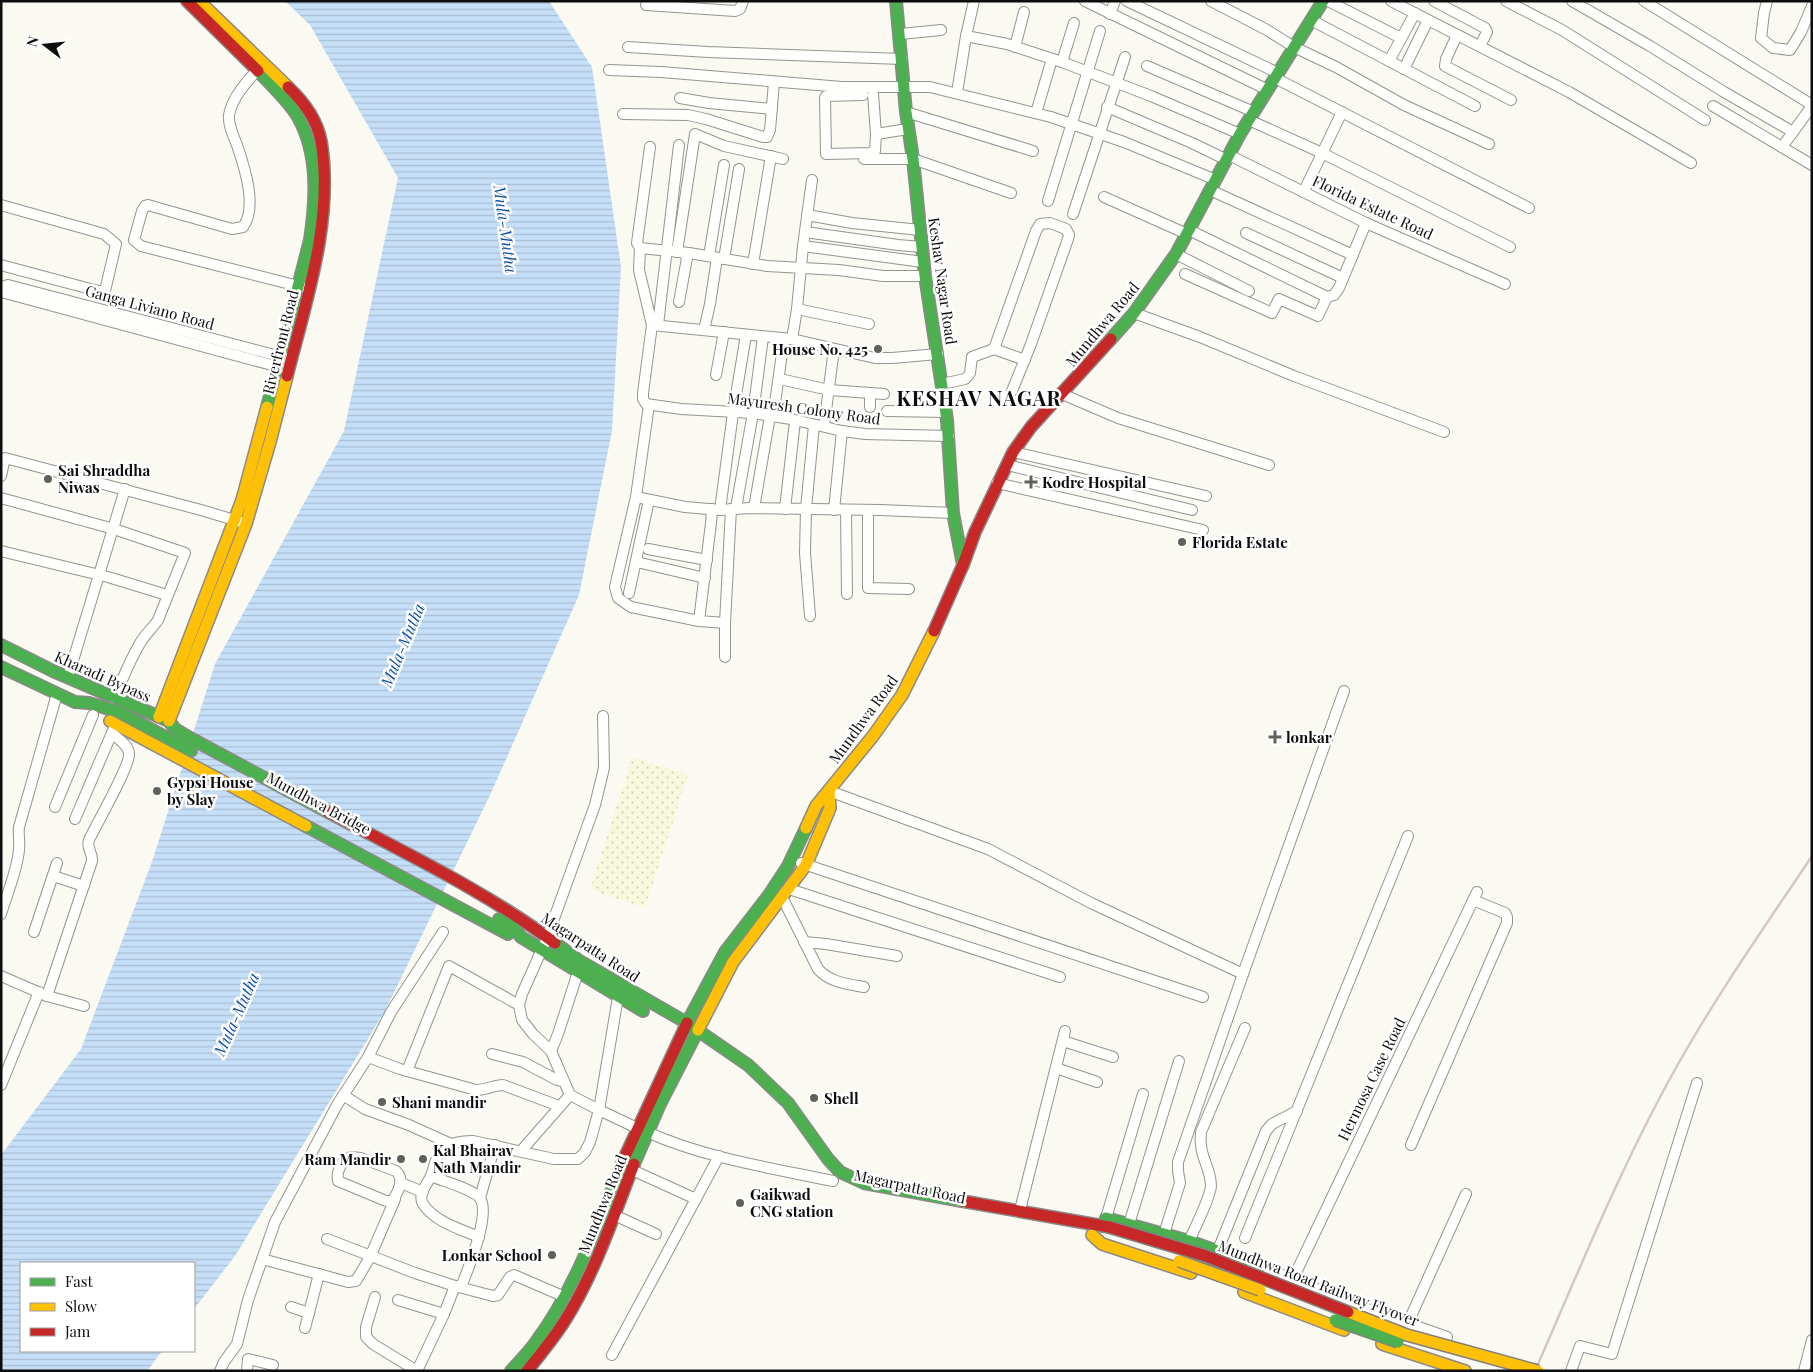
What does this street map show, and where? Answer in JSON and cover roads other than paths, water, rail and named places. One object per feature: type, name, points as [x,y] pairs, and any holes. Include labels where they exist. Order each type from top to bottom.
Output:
[{"type":"main road","name":"Keshav Nagar Road","points":[[896,1],[923,262],[946,412],[953,513],[962,565]]},
{"type":"main road","name":"Mundhwa Road","points":[[511,1371],[536,1343],[565,1297],[642,1130],[685,1028],[725,952],[770,896],[791,860],[816,806],[873,736],[902,695],[924,653],[975,532],[1013,452],[1031,428],[1134,313],[1176,254],[1240,134],[1322,1]]},
{"type":"main road","name":"Riverfront Road","points":[[164,719],[241,522],[304,287],[314,214],[315,184],[311,151],[298,116],[260,66],[195,3]]},
{"type":"main road","name":"Kharadi Bypass","points":[[1,645],[114,698],[164,719],[178,722],[191,733],[483,890]]},
{"type":"main road","name":"Kharadi Bypass","points":[[1,667],[74,702],[86,702],[113,709],[150,729]]},
{"type":"main road","points":[[74,702],[83,710],[114,729],[140,739],[470,908],[514,928],[521,937],[541,950]]},
{"type":"main road","name":"Mundhwa Bridge","points":[[150,729],[470,908]]},
{"type":"main road","name":"Mundhwa Road","points":[[527,1371],[546,1350],[580,1295],[632,1170],[642,1130],[733,962],[806,865],[830,808],[830,791]]},
{"type":"main road","name":"Magarpatta Road","points":[[483,890],[578,960],[685,1028]]},
{"type":"main road","name":"Magarpatta Road","points":[[541,950],[618,997],[685,1028]]},
{"type":"main road","points":[[685,1028],[695,1035]]},
{"type":"main road","name":"Magarpatta Road","points":[[695,1035],[739,1070],[763,1093],[779,1110],[819,1166],[837,1183]]},
{"type":"main road","name":"Magarpatta Road","points":[[695,1035],[748,1066],[770,1085],[788,1103],[828,1159],[840,1172],[864,1183],[1090,1222]]},
{"type":"main road","name":"Magarpatta Road","points":[[855,1192],[1092,1235]]},
{"type":"main road","name":"Mundhwa Road Railway Flyover","points":[[1090,1222],[1206,1256],[1407,1334],[1538,1371]]},
{"type":"main road","points":[[1106,1227],[1129,1224],[1218,1250],[1260,1266],[1250,1294]]},
{"type":"main road","name":"Mundhwa Road Railway Flyover","points":[[1092,1235],[1106,1227]]},
{"type":"main road","name":"Mundhwa Road Railway Flyover","points":[[1106,1227],[1202,1268],[1376,1336],[1479,1367]]},
{"type":"main road","points":[[1092,1235],[1102,1244],[1250,1294],[1393,1348],[1465,1371]]},
{"type":"street","points":[[646,6],[735,11],[740,9],[743,1]]},
{"type":"street","points":[[957,93],[966,36],[974,1]]},
{"type":"street","points":[[1085,1],[1268,90]]},
{"type":"street","points":[[1110,14],[1115,1]]},
{"type":"street","points":[[1127,1],[1277,76],[1342,112],[1529,208]]},
{"type":"street","points":[[1210,1],[1267,30],[1294,48],[1336,67],[1404,105],[1489,144]]},
{"type":"street","points":[[1328,1],[1402,38]]},
{"type":"street","points":[[1391,1],[1569,92],[1691,162]]},
{"type":"street","points":[[1434,1],[1484,28],[1487,32],[1480,46]]},
{"type":"street","points":[[1506,1],[1562,30],[1706,120]]},
{"type":"street","points":[[1572,1],[1793,132]]},
{"type":"street","points":[[1644,1],[1812,106],[1782,147]]},
{"type":"street","points":[[1768,1],[1764,13],[1761,38],[1773,48],[1790,50],[1801,32],[1812,6]]},
{"type":"street","points":[[1015,47],[1024,12]]},
{"type":"street","points":[[1389,61],[1415,13]]},
{"type":"street","points":[[1311,20],[1475,106]]},
{"type":"street","points":[[1404,69],[1428,20]]},
{"type":"street","points":[[1036,113],[1074,23]]},
{"type":"street","points":[[900,34],[941,30]]},
{"type":"street","points":[[1048,201],[1100,31]]},
{"type":"street","points":[[1457,35],[1446,59],[1445,66],[1511,100]]},
{"type":"street","points":[[966,36],[1015,47],[1057,60],[1240,134]]},
{"type":"street","points":[[628,47],[902,59]]},
{"type":"street","points":[[1073,214],[1098,133],[1125,57]]},
{"type":"street","points":[[260,66],[233,103],[229,118],[249,189],[248,216],[243,227],[232,229],[148,205],[142,211],[134,240],[141,246],[304,287]]},
{"type":"street","points":[[1147,66],[1252,116],[1510,247]]},
{"type":"street","points":[[609,70],[661,72],[842,87],[930,87],[1036,113],[1071,124],[1216,180]]},
{"type":"street","points":[[623,114],[688,115],[763,137],[769,134],[774,82]]},
{"type":"street","points":[[862,95],[826,96],[826,154],[870,153],[875,151],[876,134],[873,94]]},
{"type":"street","points":[[680,98],[709,103],[772,108]]},
{"type":"street","points":[[1713,106],[1812,165]]},
{"type":"street","name":"Florida Estate Road","points":[[1107,107],[1228,157],[1304,191],[1366,223],[1505,284]]},
{"type":"street","points":[[906,112],[1033,151]]},
{"type":"street","points":[[1304,191],[1342,112]]},
{"type":"street","points":[[702,137],[706,125]]},
{"type":"street","points":[[876,134],[908,129]]},
{"type":"street","points":[[681,252],[696,134],[724,146],[783,159]]},
{"type":"street","points":[[679,145],[655,325],[643,393],[643,399],[649,405],[636,496],[614,587],[618,598],[631,607],[725,623]]},
{"type":"street","points":[[650,147],[637,243],[640,248],[639,270],[655,325]]},
{"type":"street","points":[[753,264],[771,156]]},
{"type":"street","points":[[860,159],[913,159],[1011,193]]},
{"type":"street","points":[[704,330],[717,258],[724,165]]},
{"type":"street","points":[[717,258],[739,169]]},
{"type":"street","points":[[754,508],[788,339],[797,309],[812,180]]},
{"type":"street","points":[[1210,190],[1353,255]]},
{"type":"street","points":[[674,191],[687,193]]},
{"type":"street","points":[[1104,197],[1188,232],[1327,297],[1334,295],[1339,288],[1366,223]]},
{"type":"street","points":[[1,205],[104,234],[116,244],[105,291],[98,291],[2,264]]},
{"type":"street","points":[[807,215],[852,223],[920,230]]},
{"type":"street","points":[[994,349],[1040,224],[1050,223],[1066,230],[1069,234],[1068,239],[1012,391]]},
{"type":"street","points":[[805,232],[922,247]]},
{"type":"street","points":[[1246,233],[1343,278]]},
{"type":"street","points":[[803,246],[923,262]]},
{"type":"street","points":[[640,248],[801,269],[839,270],[883,276],[925,276]]},
{"type":"street","points":[[679,302],[687,258],[681,252]]},
{"type":"street","points":[[1176,254],[1249,291]]},
{"type":"street","points":[[1185,274],[1272,313],[1279,299],[1318,316],[1327,297]]},
{"type":"street","name":"Ganga Liviano Road","points":[[1,288],[8,285],[94,313],[284,363]]},
{"type":"street","points":[[797,309],[869,324]]},
{"type":"street","points":[[1134,313],[1444,432]]},
{"type":"street","points":[[655,325],[788,339],[875,358],[938,354]]},
{"type":"street","points":[[716,375],[724,332]]},
{"type":"street","points":[[699,620],[707,560],[746,335]]},
{"type":"street","points":[[725,657],[725,623],[734,508],[753,413],[763,337]]},
{"type":"street","points":[[942,384],[965,379],[970,374],[972,356],[994,349],[1025,360]]},
{"type":"street","points":[[810,616],[805,553],[806,509],[819,426],[829,390],[834,350]]},
{"type":"street","points":[[780,379],[829,390],[884,394]]},
{"type":"street","points":[[870,393],[870,407]]},
{"type":"street","points":[[1062,394],[1118,418],[1269,465]]},
{"type":"street","name":"Mayuresh Colony Road","points":[[649,405],[733,413],[753,413],[865,434],[949,436]]},
{"type":"street","points":[[887,411],[946,412]]},
{"type":"street","points":[[785,509],[795,420]]},
{"type":"street","points":[[834,510],[842,431]]},
{"type":"street","points":[[1013,452],[1206,496]]},
{"type":"street","points":[[1,476],[5,458],[241,522]]},
{"type":"street","points":[[1007,465],[1192,510]]},
{"type":"street","points":[[997,483],[1203,530]]},
{"type":"street","points":[[68,677],[125,489]]},
{"type":"street","points":[[636,496],[685,507],[716,509],[754,508],[953,513]]},
{"type":"street","points":[[1,498],[114,529],[185,553],[158,620],[138,645],[114,698]]},
{"type":"street","points":[[629,593],[649,500]]},
{"type":"street","points":[[846,510],[847,594]]},
{"type":"street","points":[[868,510],[868,588],[909,590]]},
{"type":"street","points":[[648,549],[707,560]]},
{"type":"street","points":[[1,552],[100,575],[167,595]]},
{"type":"street","points":[[641,563],[705,578]]},
{"type":"street","points":[[1164,1234],[1180,1183],[1178,1162],[1242,974],[1344,691]]},
{"type":"street","points":[[1,914],[17,861],[20,827],[57,694]]},
{"type":"street","points":[[55,807],[94,715]]},
{"type":"street","points":[[603,716],[604,768],[595,805],[547,938],[522,994],[519,1005],[522,1020],[533,1034],[551,1051],[570,1095],[670,1142],[719,1156],[837,1183]]},
{"type":"street","points":[[75,819],[114,729]]},
{"type":"street","points":[[1,1085],[43,994],[84,886],[93,857],[88,843],[125,769],[130,755],[127,747],[114,729]]},
{"type":"street","points":[[830,791],[988,849],[1091,903],[1242,974]]},
{"type":"street","points":[[1245,1238],[1408,836]]},
{"type":"street","points":[[791,860],[1203,997]]},
{"type":"street","points":[[34,932],[57,863]]},
{"type":"street","points":[[53,876],[84,886]]},
{"type":"street","points":[[786,893],[804,942],[818,969],[823,975],[836,981],[864,987]]},
{"type":"street","points":[[786,893],[1060,977]]},
{"type":"street","name":"Hermosa Case Road","points":[[1292,1279],[1475,896],[1505,912],[1507,923],[1411,1145]]},
{"type":"street","points":[[220,1371],[237,1344],[248,1300],[275,1222],[343,1095],[368,1057],[390,1012],[443,932]]},
{"type":"street","points":[[804,942],[897,956]]},
{"type":"street","points":[[407,1071],[449,966],[519,1005]]},
{"type":"street","points":[[551,1051],[578,972]]},
{"type":"street","points":[[1,976],[43,994],[84,1006]]},
{"type":"street","points":[[479,1237],[441,1220],[421,1201],[422,1192],[431,1176],[437,1157],[442,1150],[451,1144],[473,1141],[554,1159],[578,1159],[585,1152],[590,1142],[599,1110],[618,997]]},
{"type":"street","points":[[1189,1241],[1211,1187],[1201,1153],[1201,1132],[1245,1028]]},
{"type":"street","points":[[1020,1210],[1064,1036],[1113,1057]]},
{"type":"street","points":[[492,1054],[522,1062],[557,1080],[564,1081]]},
{"type":"street","points":[[368,1057],[407,1071],[476,1090],[504,1085],[559,1106]]},
{"type":"street","points":[[1129,1224],[1179,1061]]},
{"type":"street","points":[[1056,1068],[1097,1082]]},
{"type":"street","points":[[1571,1371],[1580,1346],[1612,1354],[1697,1083]]},
{"type":"street","points":[[1106,1227],[1142,1094]]},
{"type":"street","points":[[343,1095],[365,1109],[409,1125],[451,1144]]},
{"type":"street","points":[[521,1151],[570,1095]]},
{"type":"street","points":[[1218,1250],[1266,1131],[1272,1124],[1297,1111]]},
{"type":"street","points":[[375,1297],[366,1328],[366,1337],[373,1344],[417,1371],[458,1287],[479,1237],[482,1207],[480,1198],[495,1145]]},
{"type":"street","points":[[612,1355],[719,1156]]},
{"type":"street","points":[[262,1259],[352,1282],[356,1281],[370,1257],[394,1198],[400,1182],[400,1176],[396,1171],[361,1158],[351,1157],[345,1159],[336,1177],[341,1184],[386,1201],[392,1201],[394,1198]]},
{"type":"street","points":[[632,1170],[696,1199]]},
{"type":"street","points":[[431,1176],[472,1192],[480,1198]]},
{"type":"street","points":[[400,1182],[422,1192]]},
{"type":"street","points":[[1407,1325],[1466,1194]]},
{"type":"street","points":[[614,1215],[656,1234]]},
{"type":"street","points":[[328,1239],[370,1257],[458,1287],[493,1296],[498,1295],[510,1277],[514,1275],[565,1297]]},
{"type":"street","points":[[1260,1266],[1407,1325],[1495,1352]]},
{"type":"street","points":[[305,1328],[319,1274]]},
{"type":"street","points":[[398,1300],[444,1314]]},
{"type":"street","points":[[291,1308],[309,1313]]},
{"type":"street","points":[[1804,1371],[1812,1340]]},
{"type":"street","points":[[231,1354],[273,1365]]},
{"type":"street","points":[[247,1371],[248,1359]]},
{"type":"water","name":"Mula-Mutha","points":[[285,1],[549,1],[592,67],[621,267],[612,431],[579,595],[491,793],[385,1011],[235,1256],[195,1308],[195,1262],[20,1262],[20,1352],[161,1352],[147,1371],[1,1371],[1,1155],[81,1049],[153,859],[215,664],[344,431],[398,178],[310,25]]},
{"type":"railway","points":[[1535,1371],[1602,1217],[1657,1103],[1709,1012],[1812,856]]},
{"type":"place","name":"House No. 425","points":[[878,349]]},
{"type":"place","name":"Sai Shraddha Niwas","points":[[48,479]]},
{"type":"place","name":"Kodre Hospital","points":[[1031,482]]},
{"type":"place","name":"Florida Estate","points":[[1182,542]]},
{"type":"place","name":"lonkar","points":[[1275,737]]},
{"type":"place","name":"Gypsi House by Slay","points":[[157,791]]},
{"type":"place","name":"Shell","points":[[814,1098]]},
{"type":"place","name":"Shani mandir","points":[[382,1102]]},
{"type":"place","name":"Ram Mandir","points":[[401,1159]]},
{"type":"place","name":"Kal Bhairav Nath Mandir","points":[[423,1159]]},
{"type":"place","name":"Gaikwad CNG station","points":[[740,1203]]},
{"type":"place","name":"Lonkar School","points":[[552,1255]]},
{"type":"district","name":"KESHAV NAGAR","points":[[979,397]]}]
